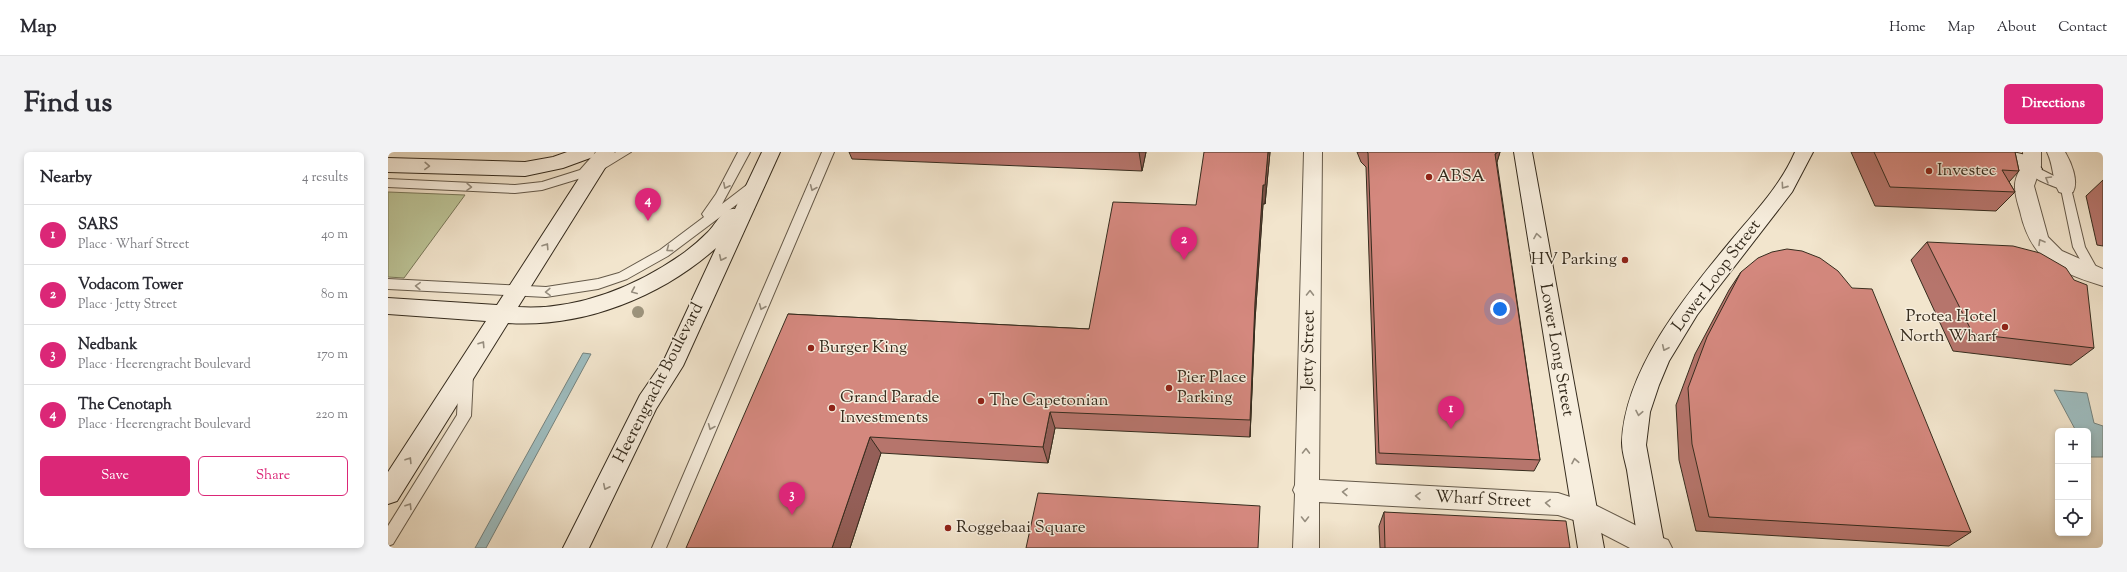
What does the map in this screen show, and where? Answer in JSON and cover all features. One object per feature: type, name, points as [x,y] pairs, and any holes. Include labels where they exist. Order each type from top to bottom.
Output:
[{"type":"street","name":"Heerengracht Boulevard","points":[[576,548],[648,402],[672,366],[772,152]]},
{"type":"street","name":"Jetty Street","points":[[1306,548],[1305,490],[1313,152]]},
{"type":"street","name":"Lower Long Street","points":[[1523,152],[1569,430],[1586,513],[1591,548]]},
{"type":"street","name":"Lower Loop Street","points":[[1654,547],[1634,442],[1640,408],[1652,376],[1671,336],[1692,302],[1765,213],[1792,174],[1804,152]]},
{"type":"street","points":[[2010,152],[2015,158],[2030,169],[2038,237],[2043,247],[2055,256],[2098,276]]},
{"type":"street","points":[[2056,152],[2062,163],[2066,187]]},
{"type":"street","points":[[388,165],[525,169],[597,156]]},
{"type":"street","points":[[388,493],[516,291],[597,156]]},
{"type":"street","points":[[388,306],[530,316],[595,306],[644,287],[692,257],[715,238],[756,184]]},
{"type":"street","name":"Wharf Street","points":[[1305,490],[1558,504],[1586,513],[1654,547]]},
{"type":"lane","points":[[388,184],[515,189],[542,186],[584,173],[597,156],[625,152]]},
{"type":"lane","points":[[685,237],[714,207],[744,152]]},
{"type":"lane","points":[[659,548],[828,152]]},
{"type":"lane","points":[[2030,169],[2047,179],[2066,187],[2079,247],[2098,276]]},
{"type":"lane","points":[[388,284],[516,291],[560,291],[598,284],[645,265],[756,184]]},
{"type":"lane","points":[[388,539],[464,416],[467,368]]},
{"type":"green space","points":[[388,192],[465,195],[404,278],[388,277]]},
{"type":"water","points":[[583,353],[591,354],[486,548],[475,548]]},
{"type":"water","points":[[2054,390],[2087,393],[2094,423],[2103,426],[2103,457],[2091,457],[2091,428],[2074,428]]},
{"type":"building","points":[[1204,152],[1268,152],[1265,185],[1263,185],[1255,302],[1250,420],[1050,412],[1043,447],[870,437],[832,548],[686,548],[788,314],[1089,329],[1113,202],[1196,205]]},
{"type":"building","points":[[1367,152],[1498,152],[1495,154],[1540,460],[1379,453]]},
{"type":"building","points":[[1874,152],[2015,152],[2019,171],[2002,170],[2015,192],[1890,187]]},
{"type":"building","name":"Protea Hotel North Wharf","points":[[1927,242],[2013,246],[2040,253],[2066,268],[2074,280],[2087,285],[2094,348],[1973,334]]},
{"type":"building","points":[[1787,249],[1802,251],[1820,258],[1838,271],[1852,288],[1872,289],[1971,532],[1709,517],[1692,444],[1688,388],[1707,337],[1741,272],[1758,258],[1772,252]]},
{"type":"building","points":[[1038,493],[1260,506],[1258,548],[1026,548]]},
{"type":"building","points":[[1384,512],[1566,521],[1570,548],[1385,548]]},
{"type":"place","name":"Investec","points":[[1929,171]]},
{"type":"place","name":"ABSA","points":[[1429,177]]},
{"type":"place","name":"The Cenotaph","points":[[648,221]]},
{"type":"place","name":"Vodacom Tower","points":[[1184,260]]},
{"type":"place","name":"HV Parking","points":[[1625,260]]},
{"type":"place","name":"Protea Hotel North Wharf","points":[[2005,327]]},
{"type":"place","name":"Burger King","points":[[811,348]]},
{"type":"place","name":"Pier Place Parking","points":[[1169,388]]},
{"type":"place","name":"The Capetonian","points":[[981,401]]},
{"type":"place","name":"Grand Parade Investments","points":[[832,408]]},
{"type":"place","name":"SARS","points":[[1451,429]]},
{"type":"place","name":"Nedbank","points":[[792,515]]},
{"type":"place","name":"Roggebaai Square","points":[[948,528]]}]
